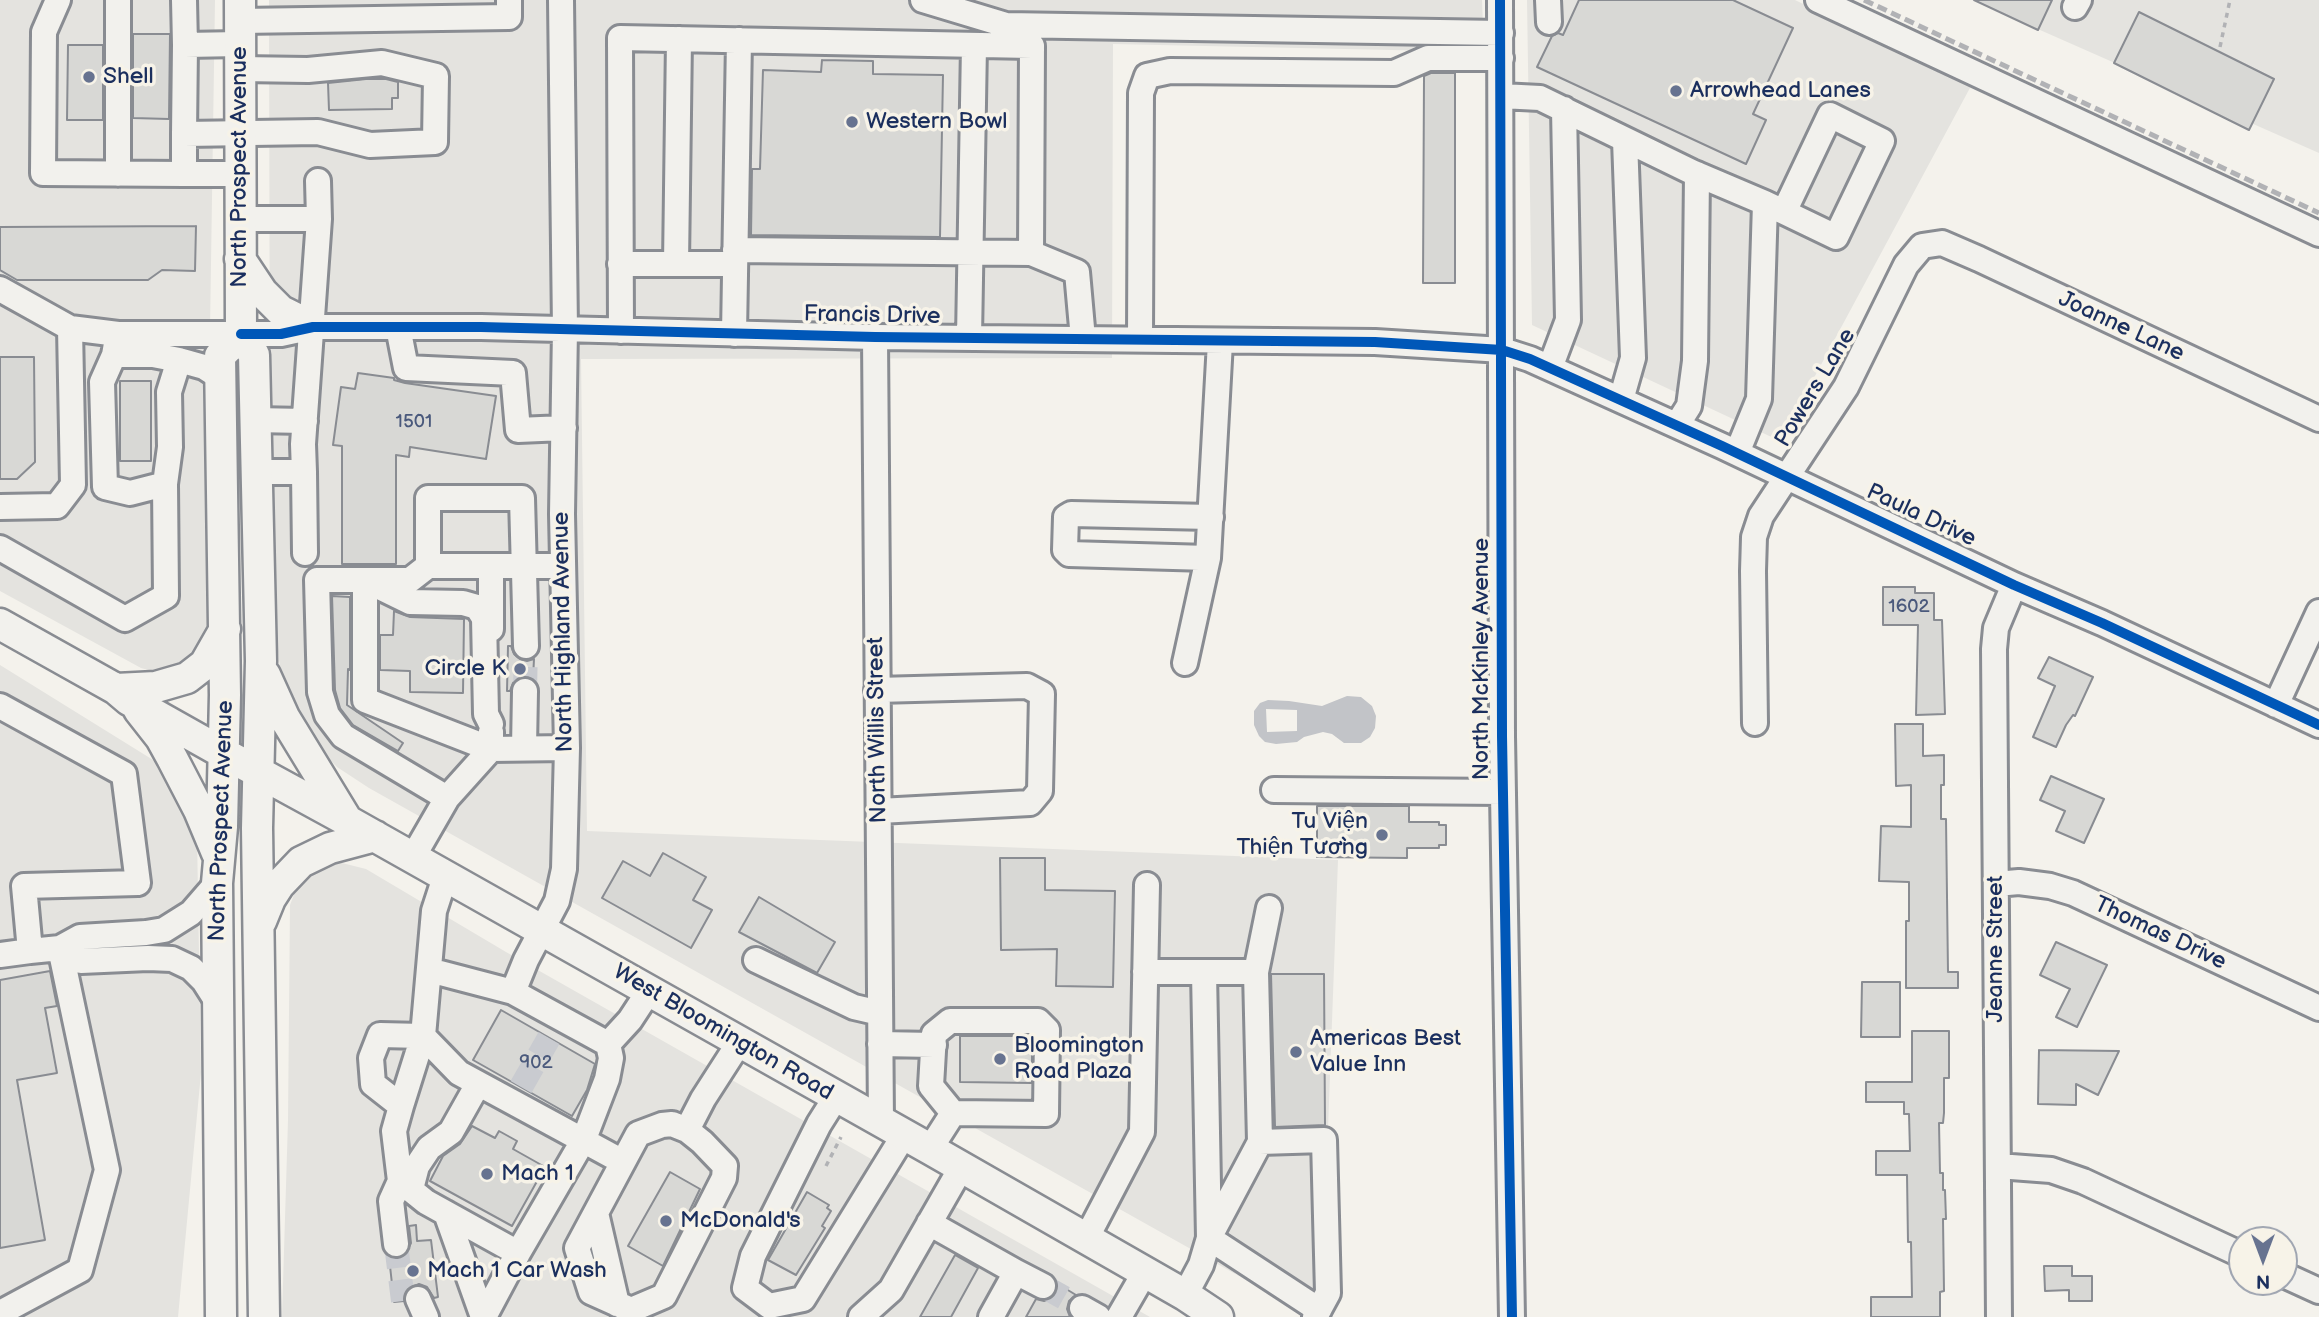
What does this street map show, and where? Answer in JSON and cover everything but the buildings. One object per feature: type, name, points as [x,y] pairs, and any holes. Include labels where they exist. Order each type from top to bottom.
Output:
[{"type":"main road","name":"North Prospect Avenue","points":[[240,33],[241,334],[254,355],[261,661],[258,927],[264,1317]]},
{"type":"main road","points":[[240,258],[262,292],[281,311],[313,327]]},
{"type":"main road","name":"North Prospect Avenue","points":[[221,1317],[218,869],[225,754],[225,629],[220,356],[241,334]]},
{"type":"main road","name":"West Bloomington Road","points":[[0,624],[225,754],[413,857],[1185,1294],[1218,1317]]},
{"type":"main road","points":[[218,869],[199,810],[172,758],[161,738],[122,694],[187,678],[205,664],[225,629]]},
{"type":"main road","points":[[261,661],[268,686],[279,709],[346,820]]},
{"type":"main road","points":[[258,927],[279,885],[301,862],[330,848],[375,836]]},
{"type":"street","points":[[58,0],[44,32],[43,173],[240,174]]},
{"type":"street","points":[[118,0],[118,174]]},
{"type":"street","points":[[184,0],[184,174]]},
{"type":"street","points":[[185,45],[240,33],[509,17],[509,0]]},
{"type":"street","name":"North Highland Avenue","points":[[513,992],[541,929],[557,901],[564,869],[565,329],[561,0]]},
{"type":"street","points":[[923,0],[1006,25],[1501,46]]},
{"type":"street","name":"North McKinley Avenue","points":[[1500,0],[1503,792],[1512,1317]]},
{"type":"street","points":[[1818,0],[2319,234]]},
{"type":"street","points":[[184,134],[318,132],[370,145],[435,142],[436,76],[382,64],[308,70],[240,33]]},
{"type":"street","points":[[621,331],[620,38],[1032,46],[1031,253]]},
{"type":"street","points":[[676,264],[679,39]]},
{"type":"street","points":[[734,334],[739,40]]},
{"type":"street","points":[[969,338],[974,45]]},
{"type":"street","points":[[1140,339],[1141,93],[1147,76],[1170,71],[1394,74],[1428,58],[1501,46]]},
{"type":"street","points":[[1501,96],[1540,98],[1697,174],[1775,208],[1836,237],[1882,141],[1830,115],[1775,208],[1759,399],[1737,453]]},
{"type":"street","points":[[1550,368],[1568,320],[1564,109]]},
{"type":"street","points":[[1621,400],[1633,358],[1625,139]]},
{"type":"street","points":[[1677,425],[1689,406],[1695,361],[1697,174]]},
{"type":"street","points":[[305,553],[303,472],[319,219],[318,181]]},
{"type":"street","points":[[240,219],[319,219]]},
{"type":"street","name":"Joanne Lane","points":[[1922,246],[1942,243],[1979,259],[2319,419]]},
{"type":"street","name":"Powers Lane","points":[[1755,723],[1754,537],[1761,516],[1856,369],[1906,265],[1922,246]]},
{"type":"street","points":[[620,264],[676,264],[735,257],[1031,253],[1077,272],[1083,339]]},
{"type":"street","points":[[0,289],[70,328],[153,355],[204,367],[221,378]]},
{"type":"street","name":"Francis Drive","points":[[116,344],[241,334],[281,334],[313,327],[398,327],[875,337],[1375,342],[1502,350]]},
{"type":"street","points":[[398,327],[407,368],[513,373],[518,430],[564,428]]},
{"type":"street","points":[[0,507],[57,506],[74,485],[70,328]]},
{"type":"street","name":"North Willis Street","points":[[875,337],[880,1044],[893,1129]]},
{"type":"street","points":[[1185,663],[1208,558],[1220,342]]},
{"type":"street","points":[[116,344],[102,382],[105,487],[130,493],[165,484]]},
{"type":"street","name":"Paula Drive","points":[[1502,350],[1550,368],[1677,425],[2014,585],[2102,623],[2319,725]]},
{"type":"street","points":[[0,548],[125,619],[166,596],[165,484],[170,447],[169,392],[178,360]]},
{"type":"street","points":[[254,420],[305,421]]},
{"type":"street","points":[[256,472],[303,472]]},
{"type":"street","points":[[428,566],[428,498],[522,498],[526,646]]},
{"type":"street","points":[[1208,558],[1069,554],[1065,550],[1066,517],[1071,514],[1211,517]]},
{"type":"street","points":[[447,799],[343,736],[327,715],[320,692],[317,580],[411,580],[428,566],[563,566]]},
{"type":"street","points":[[413,857],[447,799],[491,737],[491,566]]},
{"type":"street","points":[[365,580],[410,602],[463,603],[477,607],[484,618],[486,714],[491,737]]},
{"type":"street","points":[[365,580],[365,700],[523,748],[566,748]]},
{"type":"street","name":"Jeanne Street","points":[[1999,1317],[1994,638],[2014,585]]},
{"type":"street","points":[[2276,705],[2319,612]]},
{"type":"street","points":[[877,690],[1027,686],[1041,694],[1040,791],[1030,803],[878,811]]},
{"type":"street","points":[[523,748],[525,691]]},
{"type":"street","points":[[0,706],[124,774],[138,883],[24,886],[30,951]]},
{"type":"street","points":[[1274,790],[1503,792]]},
{"type":"street","points":[[0,955],[60,948],[80,937],[164,930],[191,913],[218,869]]},
{"type":"street","points":[[404,1243],[407,1199],[394,1131],[424,1036],[434,911],[445,877]]},
{"type":"street","name":"Thomas Drive","points":[[1996,884],[2050,886],[2073,893],[2319,1008]]},
{"type":"street","points":[[1086,1238],[1142,1132],[1147,885]]},
{"type":"street","points":[[1185,1294],[1201,1265],[1209,1238],[1260,1142],[1256,972],[1269,908]]},
{"type":"street","points":[[60,948],[81,961],[172,959],[191,968],[204,981],[218,1003]]},
{"type":"street","points":[[0,1313],[80,1270],[107,1170],[60,948]]},
{"type":"street","points":[[756,960],[854,1007],[880,1013]]},
{"type":"street","points":[[429,970],[513,992],[555,1028],[608,1044]]},
{"type":"street","points":[[1145,972],[1256,972]]},
{"type":"street","points":[[1204,972],[1209,1238]]},
{"type":"street","points":[[608,1044],[630,1020],[649,991]]},
{"type":"street","points":[[950,1021],[1038,1021],[1047,1030],[1046,1114],[953,1113],[931,1086],[934,1034],[950,1021]]},
{"type":"street","points":[[401,1107],[373,1084],[372,1058],[380,1035],[424,1036],[459,1073],[478,1084],[516,1094],[623,1162]]},
{"type":"street","points":[[687,1130],[739,1042]]},
{"type":"street","points":[[483,1317],[584,1139],[607,1079],[611,1058],[608,1044]]},
{"type":"street","points":[[880,1044],[933,1045]]},
{"type":"street","points":[[405,1185],[429,1148],[450,1132],[478,1084]]},
{"type":"street","points":[[836,1097],[819,1124],[752,1256],[745,1288],[769,1306],[803,1299],[893,1129]]},
{"type":"street","points":[[930,1149],[953,1113]]},
{"type":"street","points":[[672,1124],[687,1130],[725,1166],[724,1178],[664,1296],[631,1310],[591,1293],[577,1248],[638,1134],[672,1124]]},
{"type":"street","points":[[1209,1238],[1317,1314],[1328,1293],[1324,1140],[1260,1142]]},
{"type":"street","points":[[1998,1166],[2051,1170],[2083,1181],[2228,1248]]},
{"type":"street","points":[[861,1317],[891,1290],[961,1168]]},
{"type":"street","points":[[405,1185],[446,1213],[519,1253]]},
{"type":"street","points":[[446,1213],[483,1317]]},
{"type":"street","points":[[929,1223],[1043,1286]]},
{"type":"street","points":[[991,1317],[1016,1272]]},
{"type":"street","points":[[1119,1317],[1145,1272]]},
{"type":"street","points":[[2298,1281],[2319,1291]]},
{"type":"path","points":[[2220,47],[2230,0]]},
{"type":"path","points":[[825,1167],[841,1137]]},
{"type":"shaded area","points":[[0,0],[215,0],[209,395],[209,621],[205,640],[189,665],[159,673],[141,668],[0,591]]},
{"type":"shaded area","points":[[269,0],[1482,0],[1484,52],[1113,44],[1112,358],[581,359],[587,831],[1338,860],[1321,1317],[1312,1317],[369,788],[337,767],[310,740],[281,675],[275,628],[270,472]]},
{"type":"shaded area","points":[[1527,0],[1795,0],[1971,86],[1780,441],[1532,325]]},
{"type":"shaded area","points":[[1972,0],[2319,0],[2319,153]]},
{"type":"shaded area","points":[[0,665],[158,763],[197,836],[201,1073],[178,1317],[0,1317]]},
{"type":"shaded area","points":[[1347,696],[1361,697],[1372,706],[1376,716],[1375,728],[1370,737],[1361,743],[1344,743],[1332,734],[1323,732],[1304,737],[1297,742],[1276,744],[1265,742],[1254,725],[1254,711],[1260,703],[1268,700],[1322,706]],"holes":[[[1266,709],[1297,710],[1297,731],[1267,732]]]},
{"type":"shaded area","points":[[330,860],[366,869],[506,952],[1150,1317],[282,1317],[288,1120],[290,905],[301,876]]},
{"type":"tunnel","points":[[525,691],[526,646]]},
{"type":"tunnel","points":[[521,1087],[549,1038]]},
{"type":"tunnel","points":[[396,1244],[403,1301]]},
{"type":"tunnel","points":[[1043,1286],[1082,1308]]},
{"type":"railway","points":[[1864,0],[2319,213]]},
{"type":"cycle path","points":[[1500,0],[1502,736],[1512,1317]]},
{"type":"cycle path","points":[[241,334],[281,334],[313,327],[481,327],[875,337],[1375,342],[1502,350],[1530,359],[1722,446],[2014,585],[2102,623],[2319,725]]},
{"type":"place","name":"Shell","points":[[89,77]]},
{"type":"place","name":"Arrowhead Lanes","points":[[1676,91]]},
{"type":"place","name":"Western Bowl","points":[[852,122]]},
{"type":"place","name":"Circle K","points":[[520,669]]},
{"type":"place","name":"Tu Viện Thiện Tường","points":[[1382,835]]},
{"type":"place","name":"Americas Best Value Inn","points":[[1296,1052]]},
{"type":"place","name":"Bloomington Road Plaza","points":[[1000,1059]]},
{"type":"place","name":"Mach 1","points":[[487,1174]]},
{"type":"place","name":"McDonald's","points":[[666,1221]]},
{"type":"place","name":"Mach 1 Car Wash","points":[[413,1271]]}]
